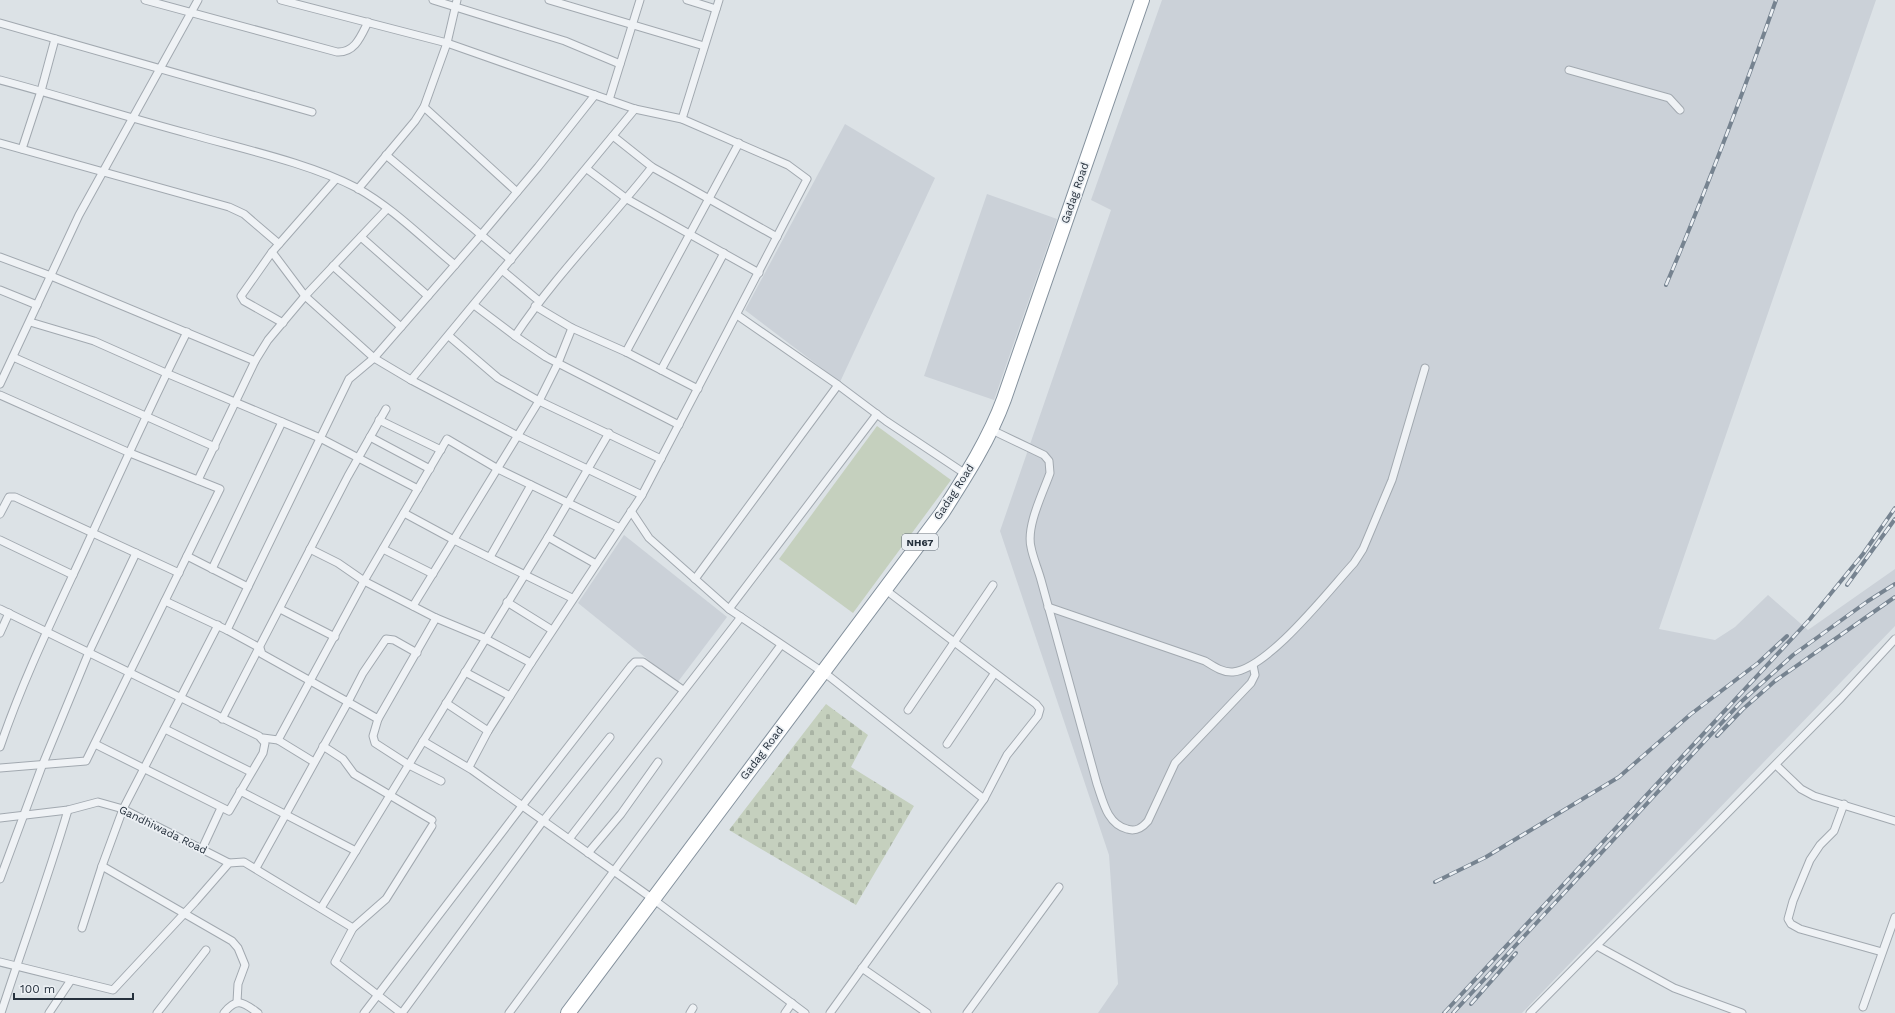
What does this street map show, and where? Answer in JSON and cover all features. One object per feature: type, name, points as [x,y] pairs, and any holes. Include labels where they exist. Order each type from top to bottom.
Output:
[{"type":"highway","name":"Gadag Road","points":[[568,1013],[656,901],[826,674],[942,514],[967,475],[1004,399],[1142,0]]},
{"type":"highway","name":"Gadag Road","points":[[826,674],[891,594],[948,518],[974,479],[998,433],[1012,402],[1150,0]]},
{"type":"highway","name":"Gadag Road","points":[[578,1013],[656,901]]},
{"type":"street","points":[[145,0],[321,49],[344,53],[358,42],[368,22]]},
{"type":"street","points":[[0,384],[4,365],[13,357],[79,215],[198,0]]},
{"type":"street","points":[[281,0],[447,43],[635,109],[682,119],[788,165],[808,179],[642,495],[572,598],[488,731],[469,767]]},
{"type":"street","points":[[433,0],[456,3],[565,41],[620,64]]},
{"type":"street","points":[[549,0],[704,46]]},
{"type":"street","points":[[609,100],[640,0]]},
{"type":"street","points":[[687,0],[716,9]]},
{"type":"street","points":[[682,119],[719,0]]},
{"type":"street","points":[[358,189],[415,121],[424,107],[447,43],[456,3]]},
{"type":"street","points":[[0,23],[312,112]]},
{"type":"street","points":[[22,149],[41,91],[55,39]]},
{"type":"street","points":[[1569,70],[1669,98],[1680,110]]},
{"type":"street","points":[[0,80],[132,119],[280,159],[336,179],[358,189],[387,209],[455,265]]},
{"type":"street","points":[[227,630],[349,379],[374,358],[481,235],[595,95]]},
{"type":"street","points":[[424,107],[517,192]]},
{"type":"street","points":[[411,380],[449,336],[635,109]]},
{"type":"street","points":[[614,136],[652,167],[710,198],[777,237]]},
{"type":"street","points":[[0,143],[236,210],[279,244]]},
{"type":"street","points":[[626,352],[740,143]]},
{"type":"street","points":[[386,155],[510,260]]},
{"type":"street","points":[[515,336],[537,303],[627,199],[652,167]]},
{"type":"street","points":[[587,169],[627,199],[759,273]]},
{"type":"street","points":[[283,323],[244,301],[241,296],[272,252],[336,179]]},
{"type":"street","points":[[198,480],[255,361],[268,340],[305,296],[387,209]]},
{"type":"street","points":[[361,237],[428,296]]},
{"type":"street","points":[[272,252],[305,296],[374,358],[411,380],[518,436],[642,495]]},
{"type":"street","points":[[661,370],[724,253]]},
{"type":"street","points":[[0,257],[51,276],[255,361]]},
{"type":"street","points":[[333,266],[400,327]]},
{"type":"street","points":[[502,270],[537,303],[572,328],[626,352],[698,388]]},
{"type":"street","points":[[0,290],[37,305]]},
{"type":"street","points":[[474,305],[515,336],[558,363],[679,425]]},
{"type":"street","points":[[737,316],[967,475]]},
{"type":"street","points":[[30,322],[94,341],[320,438],[418,489]]},
{"type":"street","points":[[413,606],[539,401],[558,363],[572,328]]},
{"type":"street","points":[[0,747],[8,723],[47,630],[186,332]]},
{"type":"street","points":[[449,336],[498,378],[539,401],[661,459]]},
{"type":"street","points":[[13,357],[215,447]]},
{"type":"street","points":[[1048,607],[1205,661],[1228,672],[1238,671],[1253,665],[1284,640],[1354,563],[1363,549],[1392,480],[1425,368]]},
{"type":"street","points":[[696,579],[838,385]]},
{"type":"street","points":[[0,395],[130,453],[220,489],[86,761],[42,766],[0,768]]},
{"type":"street","points":[[222,719],[358,457],[386,409]]},
{"type":"street","points":[[729,609],[877,414]]},
{"type":"street","points":[[379,420],[441,450]]},
{"type":"street","points":[[212,569],[282,422]]},
{"type":"street","points":[[321,908],[391,795],[484,638],[548,537],[609,433]]},
{"type":"street","points":[[998,433],[1044,455],[1051,466],[1030,534],[1030,546],[1097,784],[1109,816],[1115,824],[1123,828],[1138,830],[1148,821],[1175,763],[1251,683],[1255,675],[1253,665]]},
{"type":"street","points":[[370,437],[430,469]]},
{"type":"street","points":[[278,740],[364,581],[447,439],[498,469],[620,528]]},
{"type":"street","points":[[490,557],[531,485]]},
{"type":"street","points":[[0,514],[7,500],[11,496],[179,573]]},
{"type":"street","points":[[631,512],[649,538],[729,609],[826,674],[984,799]]},
{"type":"street","points":[[404,513],[454,540],[572,598]]},
{"type":"street","points":[[548,537],[596,564]]},
{"type":"street","points":[[0,540],[73,574]]},
{"type":"street","points":[[310,549],[338,563],[364,581],[436,618],[484,638],[531,663]]},
{"type":"street","points":[[383,549],[433,574]]},
{"type":"street","points":[[0,879],[42,766],[89,652],[136,553]]},
{"type":"street","points":[[187,556],[248,587]]},
{"type":"street","points":[[908,710],[993,586]]},
{"type":"street","points":[[830,1013],[984,799],[1007,755],[1040,713],[1040,709],[1036,704],[994,674],[891,594]]},
{"type":"street","points":[[165,601],[218,625],[260,648],[262,654],[378,719]]},
{"type":"street","points":[[507,602],[552,630]]},
{"type":"street","points":[[0,609],[47,630],[222,719],[263,738],[278,740],[314,762]]},
{"type":"street","points":[[280,609],[335,637]]},
{"type":"street","points":[[0,633],[9,613]]},
{"type":"street","points":[[569,839],[741,617]]},
{"type":"street","points":[[436,618],[378,719],[373,736],[375,743],[409,765],[441,781]]},
{"type":"street","points":[[82,928],[102,866],[123,809],[218,625]]},
{"type":"street","points":[[256,868],[363,673],[386,639],[394,640],[417,653]]},
{"type":"street","points":[[1530,1013],[1776,765],[1841,698],[1895,639]]},
{"type":"street","points":[[509,1013],[781,645]]},
{"type":"street","points":[[364,1013],[522,806],[635,662],[639,661],[649,665],[683,690]]},
{"type":"street","points":[[465,672],[510,696]]},
{"type":"street","points":[[947,744],[994,674]]},
{"type":"street","points":[[446,703],[488,731]]},
{"type":"street","points":[[0,719],[8,723]]},
{"type":"street","points":[[165,729],[251,772]]},
{"type":"street","points":[[323,746],[343,759],[354,774],[391,795],[432,823],[386,899],[353,928],[335,962],[402,1013],[543,821],[610,737]]},
{"type":"street","points":[[95,744],[228,812],[265,747],[263,738]]},
{"type":"street","points":[[423,741],[469,767],[656,901],[805,1013]]},
{"type":"street","points":[[588,853],[621,814],[658,762]]},
{"type":"street","points":[[1776,765],[1801,789],[1814,796],[1844,804],[1895,821]]},
{"type":"street","points":[[240,791],[356,851]]},
{"type":"street","name":"Gandhiwada Road","points":[[0,818],[68,810],[98,802],[123,809],[229,862],[244,862],[256,868],[295,894],[353,928]]},
{"type":"street","points":[[1844,804],[1834,830],[1820,845],[1810,860],[1792,901],[1788,919],[1791,924],[1800,929],[1882,952]]},
{"type":"street","points":[[202,849],[221,808]]},
{"type":"street","points":[[1,1013],[48,876],[68,810]]},
{"type":"street","points":[[0,962],[113,990],[184,914],[229,862]]},
{"type":"street","points":[[102,866],[220,934],[238,948],[245,965],[238,984],[237,1002]]},
{"type":"street","points":[[967,1013],[1059,887]]},
{"type":"street","points":[[1863,1006],[1895,916]]},
{"type":"street","points":[[1597,946],[1674,988],[1742,1013]]},
{"type":"street","points":[[157,1013],[206,950]]},
{"type":"street","points":[[862,968],[927,1013]]},
{"type":"street","points":[[48,1013],[71,980]]},
{"type":"street","points":[[224,1013],[237,1002],[245,1004],[258,1013]]},
{"type":"street","points":[[785,1013],[792,1003]]},
{"type":"shaded area","points":[[1162,0],[1876,0],[1659,629],[1715,640],[1735,627],[1768,595],[1808,630],[1895,569],[1895,626],[1522,1013],[1098,1013],[1118,984],[1109,855],[1000,531],[1111,210],[1091,200]]},
{"type":"shaded area","points":[[845,124],[935,178],[840,382],[745,310]]},
{"type":"shaded area","points":[[987,194],[1057,219],[994,400],[924,376]]},
{"type":"shaded area","points":[[624,535],[727,617],[677,683],[578,603]]},
{"type":"green space","points":[[877,426],[951,480],[853,613],[779,559]]},
{"type":"green space","points":[[826,704],[868,735],[851,767],[914,806],[856,905],[729,830]]},
{"type":"railway","points":[[1666,285],[1723,143],[1776,0]]},
{"type":"railway","points":[[1444,1013],[1810,619],[1863,554],[1895,508]]},
{"type":"railway","points":[[1847,585],[1895,519]]},
{"type":"railway","points":[[1453,1013],[1741,702],[1793,655],[1868,601],[1895,584]]},
{"type":"railway","points":[[1717,736],[1743,709],[1775,681],[1895,597]]},
{"type":"railway","points":[[1435,882],[1486,857],[1619,777],[1691,714],[1758,663],[1787,636]]},
{"type":"railway","points":[[1471,1004],[1516,953]]}]
